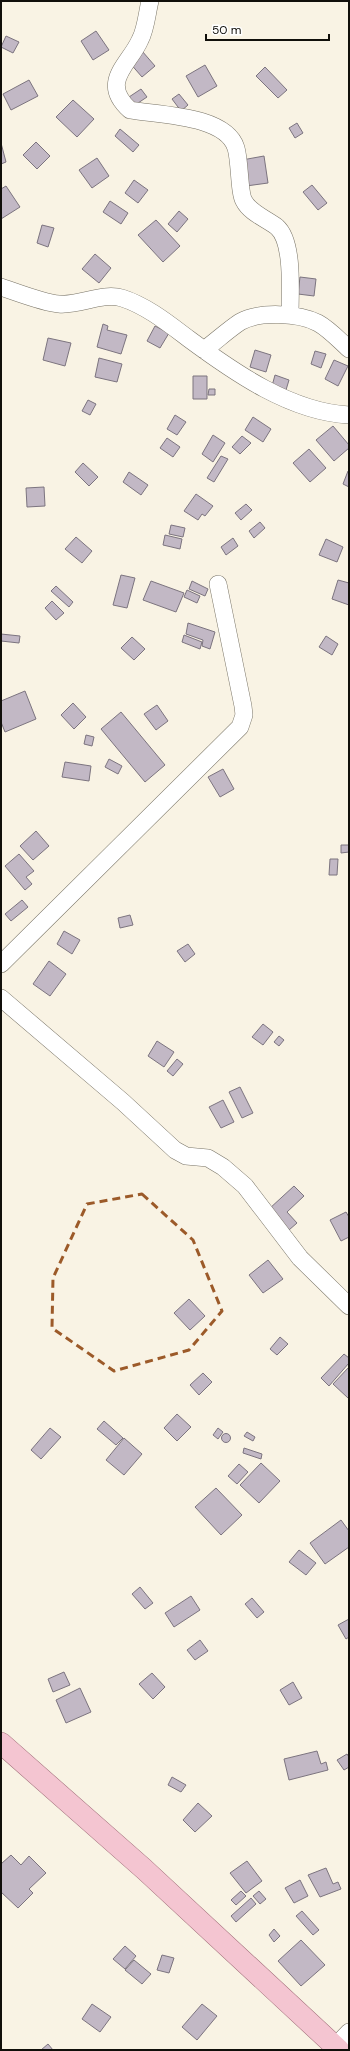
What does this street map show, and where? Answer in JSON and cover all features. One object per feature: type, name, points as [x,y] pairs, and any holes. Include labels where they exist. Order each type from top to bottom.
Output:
[{"type":"main road","points":[[1,1743],[339,2044]]},
{"type":"street","points":[[150,1],[140,40],[122,66],[117,80],[118,93],[122,104],[130,110],[206,122],[219,127],[230,137],[236,147],[243,200],[248,208],[278,228],[286,240],[288,254],[290,315]]},
{"type":"street","points":[[1,287],[58,304],[79,303],[108,296],[122,298],[154,314],[255,384],[315,410],[331,414],[349,415]]},
{"type":"street","points":[[204,350],[242,321],[266,315],[290,315],[309,319],[320,324],[349,349]]},
{"type":"street","points":[[1,964],[240,727],[244,715],[243,706],[218,584]]},
{"type":"street","points":[[1,998],[123,1102],[175,1150],[186,1156],[208,1158],[223,1167],[245,1186],[300,1258],[349,1306]]},
{"type":"highlighted area","points":[[142,1194],[193,1240],[222,1311],[189,1350],[114,1371],[52,1328],[53,1278],[87,1204]]},
{"type":"building","points":[[96,31],[109,50],[93,60],[81,41]]},
{"type":"building","points":[[6,36],[19,42],[13,53],[1,47]]},
{"type":"building","points":[[142,51],[155,66],[142,77],[129,62]]},
{"type":"building","points":[[205,65],[217,86],[198,97],[186,76]]},
{"type":"building","points":[[265,67],[287,90],[278,98],[256,76]]},
{"type":"building","points":[[29,80],[38,96],[11,110],[3,94]]},
{"type":"building","points":[[141,89],[147,97],[132,107],[126,99]]},
{"type":"building","points":[[179,94],[188,105],[181,111],[172,99]]},
{"type":"building","points":[[73,100],[94,119],[77,137],[56,117]]},
{"type":"building","points":[[297,123],[303,133],[295,138],[289,128]]},
{"type":"building","points":[[120,129],[139,145],[133,152],[115,136]]},
{"type":"building","points":[[36,142],[50,156],[37,169],[23,155]]},
{"type":"building","points":[[1,143],[6,162],[1,164]]},
{"type":"building","points":[[264,156],[268,183],[246,186],[242,160]]},
{"type":"building","points":[[97,158],[109,176],[92,188],[79,170]]},
{"type":"building","points":[[134,180],[148,190],[138,203],[125,193]]},
{"type":"building","points":[[312,185],[327,203],[318,210],[303,192]]},
{"type":"building","points":[[6,186],[20,207],[1,219],[1,189]]},
{"type":"building","points":[[110,201],[128,213],[121,224],[103,212]]},
{"type":"building","points":[[179,211],[188,219],[177,232],[168,224]]},
{"type":"building","points":[[156,220],[180,246],[163,262],[138,235]]},
{"type":"building","points":[[42,225],[54,228],[48,247],[37,243]]},
{"type":"building","points":[[95,254],[111,268],[99,283],[82,269]]},
{"type":"building","points":[[300,277],[316,279],[314,296],[298,294]]},
{"type":"building","points":[[103,324],[108,326],[107,330],[127,335],[121,354],[97,347]]},
{"type":"building","points":[[155,326],[169,333],[160,348],[147,341]]},
{"type":"building","points":[[48,338],[71,343],[65,366],[43,360]]},
{"type":"building","points":[[255,350],[271,355],[266,372],[250,367]]},
{"type":"building","points":[[315,351],[326,354],[321,368],[311,364]]},
{"type":"building","points":[[99,358],[122,364],[117,382],[95,377]]},
{"type":"building","points":[[334,360],[348,366],[338,386],[325,379]]},
{"type":"building","points":[[275,375],[289,380],[286,390],[272,386]]},
{"type":"building","points":[[193,376],[207,376],[207,399],[193,399]]},
{"type":"building","points":[[209,389],[215,389],[215,395],[208,395]]},
{"type":"building","points":[[88,400],[96,404],[90,415],[82,411]]},
{"type":"building","points":[[175,415],[186,422],[177,435],[167,429]]},
{"type":"building","points":[[253,417],[271,429],[263,442],[245,430]]},
{"type":"building","points":[[333,426],[349,445],[349,448],[334,461],[316,440]]},
{"type":"building","points":[[213,435],[225,443],[213,462],[202,454]]},
{"type":"building","points":[[242,436],[251,443],[240,454],[232,447]]},
{"type":"building","points":[[167,438],[180,447],[173,457],[160,448]]},
{"type":"building","points":[[309,449],[326,468],[310,482],[293,463]]},
{"type":"building","points":[[221,456],[228,459],[214,482],[207,478]]},
{"type":"building","points":[[83,463],[98,477],[89,486],[75,472]]},
{"type":"building","points":[[349,471],[349,487],[343,484]]},
{"type":"building","points":[[129,472],[148,485],[141,495],[123,482]]},
{"type":"building","points":[[44,487],[45,506],[27,507],[26,488]]},
{"type":"building","points":[[196,494],[213,506],[205,516],[202,514],[198,520],[184,511]]},
{"type":"building","points":[[246,504],[252,510],[241,520],[235,513]]},
{"type":"building","points":[[260,522],[265,528],[254,538],[249,531]]},
{"type":"building","points":[[171,525],[185,528],[183,537],[169,534]]},
{"type":"building","points":[[165,535],[182,539],[180,549],[163,545]]},
{"type":"building","points":[[76,537],[92,551],[82,563],[65,549]]},
{"type":"building","points":[[233,538],[238,546],[226,555],[221,547]]},
{"type":"building","points":[[326,539],[343,547],[337,562],[319,555]]},
{"type":"building","points":[[121,575],[135,578],[127,608],[113,605]]},
{"type":"building","points":[[338,580],[349,583],[349,605],[332,599]]},
{"type":"building","points":[[151,581],[184,593],[176,612],[143,600]]},
{"type":"building","points":[[192,581],[208,589],[205,596],[189,589]]},
{"type":"building","points":[[56,586],[73,602],[69,607],[51,591]]},
{"type":"building","points":[[187,590],[200,596],[197,603],[184,597]]},
{"type":"building","points":[[52,601],[64,613],[56,620],[45,608]]},
{"type":"building","points":[[188,623],[215,632],[210,649],[202,646],[203,640],[186,634]]},
{"type":"building","points":[[1,634],[20,636],[19,643],[1,641]]},
{"type":"building","points":[[184,635],[202,642],[200,649],[182,642]]},
{"type":"building","points":[[326,636],[338,644],[332,655],[319,647]]},
{"type":"building","points":[[132,637],[145,649],[134,660],[121,648]]},
{"type":"building","points":[[25,691],[36,719],[5,732],[1,722],[1,701]]},
{"type":"building","points":[[73,703],[86,717],[74,729],[61,715]]},
{"type":"building","points":[[157,705],[168,721],[156,730],[144,714]]},
{"type":"building","points":[[121,712],[165,765],[145,782],[101,729]]},
{"type":"building","points":[[86,735],[94,737],[92,746],[84,744]]},
{"type":"building","points":[[109,759],[122,766],[118,774],[105,767]]},
{"type":"building","points":[[65,762],[91,766],[89,781],[62,777]]},
{"type":"building","points":[[223,769],[234,789],[220,797],[208,777]]},
{"type":"building","points":[[36,831],[49,846],[33,860],[20,846]]},
{"type":"building","points":[[341,845],[349,845],[349,852],[341,853]]},
{"type":"building","points":[[19,854],[34,871],[26,877],[32,884],[25,890],[5,866]]},
{"type":"building","points":[[330,859],[338,859],[337,875],[329,875]]},
{"type":"building","points":[[22,900],[28,907],[11,921],[5,914]]},
{"type":"building","points":[[130,915],[133,925],[120,928],[118,918]]},
{"type":"building","points":[[64,931],[80,940],[72,954],[57,944]]},
{"type":"building","points":[[188,944],[195,954],[185,962],[177,951]]},
{"type":"building","points":[[49,961],[66,974],[50,996],[33,984]]},
{"type":"building","points":[[263,1024],[273,1032],[263,1045],[252,1037]]},
{"type":"building","points":[[279,1036],[284,1040],[279,1046],[274,1042]]},
{"type":"building","points":[[157,1041],[174,1052],[164,1067],[148,1056]]},
{"type":"building","points":[[177,1059],[183,1064],[173,1076],[167,1071]]},
{"type":"building","points":[[240,1087],[253,1113],[242,1118],[229,1092]]},
{"type":"building","points":[[223,1100],[234,1122],[221,1128],[209,1107]]},
{"type":"building","points":[[294,1186],[304,1196],[287,1212],[297,1223],[289,1230],[269,1209]]},
{"type":"building","points":[[346,1212],[349,1217],[349,1237],[341,1241],[330,1220]]},
{"type":"building","points":[[268,1260],[283,1279],[263,1293],[249,1275]]},
{"type":"building","points":[[189,1299],[205,1316],[190,1330],[174,1313]]},
{"type":"building","points":[[280,1337],[288,1344],[277,1355],[270,1349]]},
{"type":"building","points":[[344,1354],[349,1358],[349,1363],[329,1386],[321,1378]]},
{"type":"building","points":[[349,1367],[349,1396],[348,1398],[333,1384]]},
{"type":"building","points":[[203,1373],[212,1382],[199,1395],[190,1385]]},
{"type":"building","points":[[177,1414],[191,1427],[177,1441],[164,1428]]},
{"type":"building","points":[[104,1421],[123,1438],[116,1445],[97,1429]]},
{"type":"building","points":[[50,1428],[61,1437],[41,1459],[31,1450]]},
{"type":"building","points":[[218,1428],[223,1432],[218,1439],[213,1435]]},
{"type":"building","points":[[247,1432],[255,1437],[253,1441],[244,1436]]},
{"type":"building","points":[[224,1434],[228,1434],[230,1438],[228,1442],[224,1442],[222,1440],[222,1436]]},
{"type":"building","points":[[124,1438],[142,1454],[124,1475],[106,1460]]},
{"type":"building","points":[[244,1448],[262,1454],[261,1459],[243,1453]]},
{"type":"building","points":[[261,1463],[280,1481],[259,1503],[240,1485]]},
{"type":"building","points":[[239,1464],[248,1472],[237,1484],[228,1476]]},
{"type":"building","points":[[216,1488],[242,1515],[221,1535],[195,1507]]},
{"type":"building","points":[[341,1520],[349,1531],[349,1547],[325,1564],[310,1543]]},
{"type":"building","points":[[299,1550],[316,1563],[306,1575],[289,1562]]},
{"type":"building","points":[[140,1587],[153,1603],[145,1609],[132,1594]]},
{"type":"building","points":[[191,1596],[200,1610],[174,1627],[165,1613]]},
{"type":"building","points":[[252,1598],[264,1612],[257,1618],[245,1604]]},
{"type":"building","points":[[349,1619],[349,1637],[346,1639],[338,1625]]},
{"type":"building","points":[[200,1640],[208,1651],[195,1660],[187,1650]]},
{"type":"building","points":[[64,1672],[70,1685],[53,1692],[48,1679]]},
{"type":"building","points":[[152,1673],[165,1687],[153,1699],[139,1684]]},
{"type":"building","points":[[293,1682],[302,1698],[289,1705],[280,1690]]},
{"type":"building","points":[[80,1688],[91,1712],[66,1723],[56,1700]]},
{"type":"building","points":[[317,1751],[321,1764],[326,1762],[328,1770],[289,1780],[284,1759]]},
{"type":"building","points":[[347,1754],[349,1757],[349,1767],[344,1770],[337,1760]]},
{"type":"building","points":[[172,1777],[186,1785],[181,1792],[168,1785]]},
{"type":"building","points":[[198,1803],[212,1816],[195,1832],[183,1820]]},
{"type":"building","points":[[11,1855],[21,1865],[29,1856],[46,1873],[29,1889],[33,1893],[18,1908],[1,1892],[1,1864]]},
{"type":"building","points":[[247,1861],[262,1881],[246,1893],[230,1873]]},
{"type":"building","points":[[326,1868],[333,1884],[338,1882],[341,1889],[320,1897],[308,1875]]},
{"type":"building","points":[[300,1880],[308,1896],[294,1903],[285,1888]]},
{"type":"building","points":[[241,1891],[246,1896],[236,1905],[231,1900]]},
{"type":"building","points":[[259,1891],[266,1899],[260,1904],[253,1896]]},
{"type":"building","points":[[251,1898],[256,1904],[236,1922],[231,1916]]},
{"type":"building","points":[[302,1911],[319,1930],[313,1935],[296,1916]]},
{"type":"building","points":[[274,1929],[280,1936],[274,1942],[269,1935]]},
{"type":"building","points":[[301,1940],[325,1965],[301,1986],[278,1961]]},
{"type":"building","points":[[125,1946],[136,1956],[125,1969],[113,1959]]},
{"type":"building","points":[[162,1955],[174,1958],[169,1973],[157,1970]]},
{"type":"building","points":[[134,1960],[151,1974],[142,1984],[125,1970]]},
{"type":"building","points":[[92,2004],[111,2017],[100,2032],[82,2019]]},
{"type":"building","points":[[202,2004],[217,2016],[197,2040],[182,2027]]},
{"type":"building","points":[[48,2044],[53,2050],[41,2050]]}]
